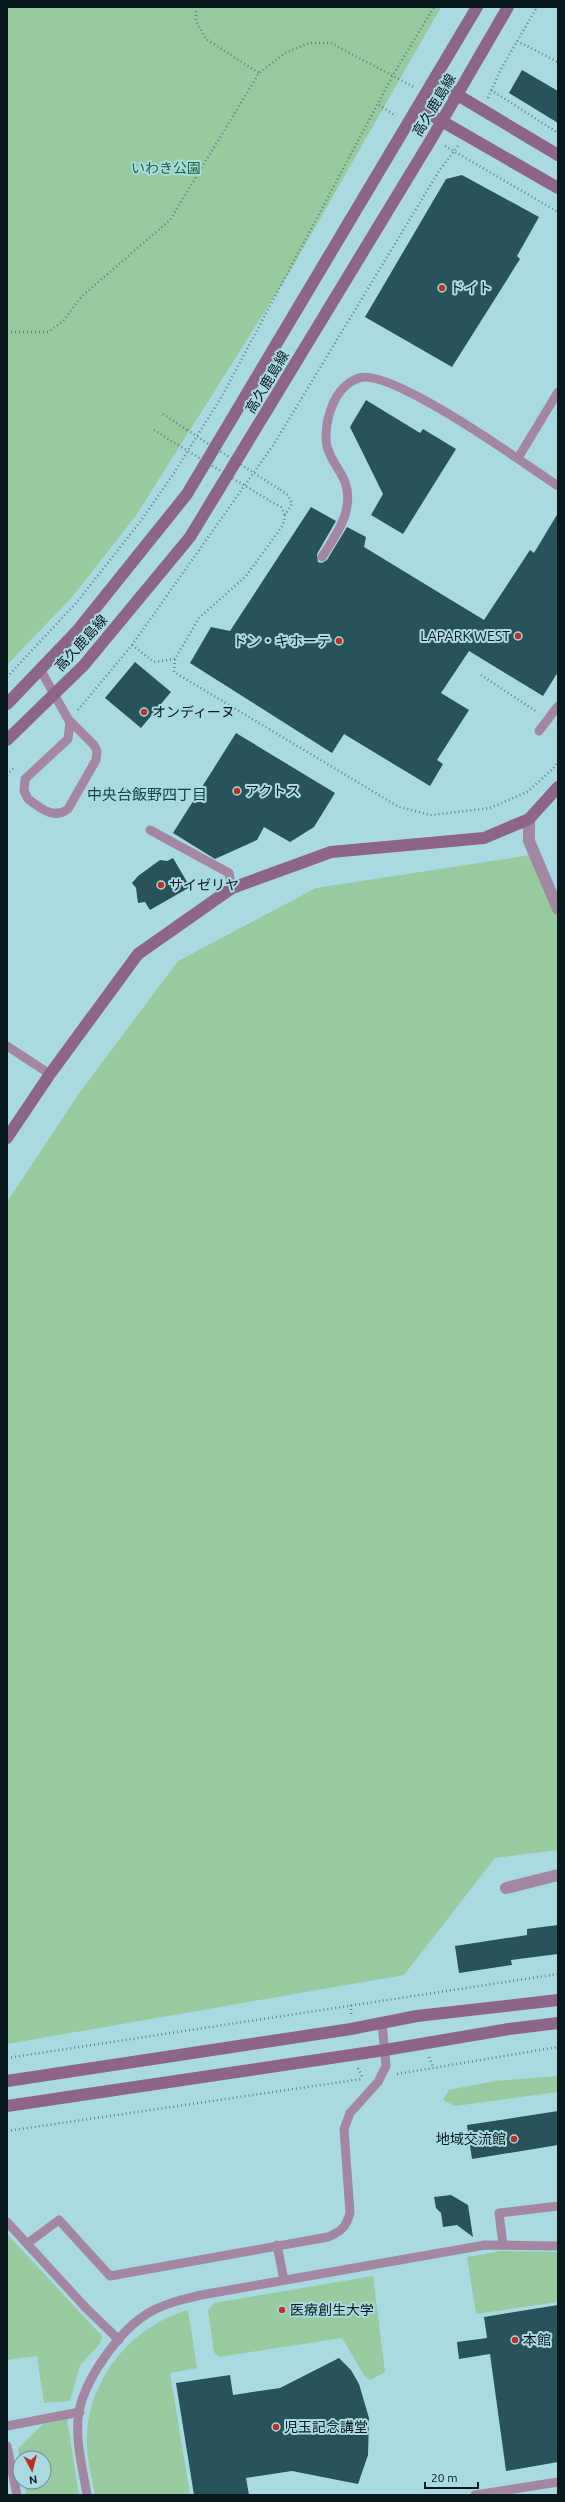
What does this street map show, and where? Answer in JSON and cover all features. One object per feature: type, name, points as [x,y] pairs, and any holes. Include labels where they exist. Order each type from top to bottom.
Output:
[{"type":"street","name":"高久鹿島線","points":[[7,704],[77,631],[187,494],[478,7]]},
{"type":"street","name":"高久鹿島線","points":[[7,740],[84,665],[190,537],[432,138],[508,7]]},
{"type":"street","points":[[434,80],[558,155]]},
{"type":"street","points":[[419,108],[558,188]]},
{"type":"street","points":[[7,1138],[50,1074],[138,954],[232,888],[331,852],[484,838],[529,820],[558,787]]},
{"type":"street","points":[[529,820],[529,841],[553,883],[558,909]]},
{"type":"street","points":[[506,1888],[558,1875]]},
{"type":"street","points":[[7,2081],[382,2023],[417,2016],[558,2000]]},
{"type":"street","points":[[7,2106],[385,2050],[509,2029],[558,2023]]},
{"type":"lane","points":[[322,557],[342,525],[348,502],[345,482],[334,464],[326,440],[328,414],[340,392],[359,378],[382,379],[404,389],[518,458],[558,486]]},
{"type":"lane","points":[[518,458],[558,392]]},
{"type":"lane","points":[[40,670],[70,722],[94,745],[97,751],[96,760],[68,809],[63,813],[51,814],[28,799],[24,785],[25,779],[68,739],[70,722]]},
{"type":"lane","points":[[539,731],[558,706]]},
{"type":"lane","points":[[150,830],[229,873],[232,888]]},
{"type":"lane","points":[[7,1046],[50,1074]]},
{"type":"lane","points":[[28,2244],[59,2220],[110,2276],[328,2237],[346,2226],[350,2213],[344,2129],[350,2113],[381,2076],[386,2066],[382,2023]]},
{"type":"lane","points":[[503,2245],[499,2213],[558,2206]]},
{"type":"lane","points":[[7,2222],[86,2308],[119,2340]]},
{"type":"lane","points":[[277,2245],[284,2280]]},
{"type":"lane","points":[[87,2495],[78,2442],[80,2412],[95,2372],[128,2329],[151,2311],[176,2301],[284,2280],[485,2245],[558,2246]]},
{"type":"lane","points":[[7,2426],[80,2412]]},
{"type":"lane","points":[[7,2446],[17,2495]]},
{"type":"lane","points":[[475,2495],[558,2482]]},
{"type":"path","points":[[196,7],[196,21],[206,39],[259,74]]},
{"type":"path","points":[[7,677],[77,602],[140,522],[172,476],[222,396],[393,75],[434,7]]},
{"type":"path","points":[[483,110],[491,90],[537,7]]},
{"type":"path","points":[[517,42],[558,62]]},
{"type":"path","points":[[7,332],[48,332],[63,322],[82,296],[170,220],[259,74],[285,54],[309,43],[331,43],[426,94]]},
{"type":"path","points":[[491,90],[558,133]]},
{"type":"path","points":[[378,104],[409,124]]},
{"type":"path","points":[[432,138],[558,212]]},
{"type":"path","points":[[163,414],[288,495],[292,504],[285,516],[283,525],[246,576],[199,618],[175,659],[174,672],[399,807],[432,815],[490,808],[527,792],[553,769],[558,761]]},
{"type":"path","points":[[154,430],[281,508],[285,516]]},
{"type":"path","points":[[132,645],[154,662],[175,659]]},
{"type":"path","points":[[481,675],[548,720]]},
{"type":"path","points":[[7,2058],[558,1974]]},
{"type":"path","points":[[7,2132],[381,2076],[558,2047]]},
{"type":"green space","name":"いわき公園","points":[[7,7],[441,7],[288,275],[135,517],[72,597],[7,665]]},
{"type":"green space","points":[[531,855],[558,914],[558,1850],[495,1858],[404,1975],[7,2044],[7,1202],[80,1092],[178,961],[316,888]]},
{"type":"green space","points":[[558,2076],[558,2092],[455,2106],[443,2100],[449,2090],[495,2081]]},
{"type":"green space","points":[[7,2234],[102,2336],[100,2344],[80,2365],[70,2401],[44,2403],[37,2356],[7,2360]]},
{"type":"green space","points":[[500,2251],[558,2252],[558,2302],[476,2314],[467,2257]]},
{"type":"green space","points":[[373,2276],[385,2372],[370,2380],[364,2375],[342,2338],[219,2357],[214,2352],[208,2310],[214,2303]]},
{"type":"green space","points":[[188,2310],[197,2368],[170,2373],[190,2495],[95,2495],[87,2450],[88,2421],[94,2399],[103,2379],[115,2360],[130,2343],[148,2329],[167,2318]]},
{"type":"green space","points":[[67,2419],[79,2495],[26,2495],[25,2490],[52,2490],[52,2450],[18,2449],[43,2424]]},
{"type":"building","points":[[522,70],[558,91],[558,123],[509,93]]},
{"type":"building","name":"ドイト","points":[[462,175],[539,217],[517,256],[520,259],[452,367],[365,317],[446,179]]},
{"type":"building","points":[[366,400],[420,433],[423,429],[456,449],[403,534],[371,515],[383,494],[350,427]]},
{"type":"building","name":"ドン・キホーテ","points":[[311,507],[336,521],[317,554],[318,562],[322,563],[327,560],[347,527],[366,537],[364,547],[484,620],[530,550],[534,553],[558,513],[558,672],[543,696],[469,651],[441,693],[469,710],[437,760],[443,764],[430,786],[344,734],[332,753],[190,663],[211,627],[230,631]]},
{"type":"building","points":[[135,662],[171,692],[141,728],[105,698]]},
{"type":"building","points":[[236,733],[335,793],[314,827],[290,842],[264,827],[257,840],[215,859],[173,833]]},
{"type":"building","name":"サイゼリヤ","points":[[173,858],[190,887],[150,910],[145,902],[138,903],[136,888],[132,883],[138,876],[160,860],[167,861]]},
{"type":"building","points":[[558,1925],[558,1954],[511,1960],[512,1965],[459,1973],[455,1946],[527,1935],[527,1929]]},
{"type":"building","name":"地域交流館","points":[[558,2111],[558,2145],[472,2159],[467,2125]]},
{"type":"building","points":[[451,2195],[468,2205],[473,2237],[457,2225],[443,2227],[441,2213],[436,2208],[434,2197]]},
{"type":"building","points":[[558,2305],[558,2462],[506,2471],[490,2354],[459,2359],[457,2342],[487,2338],[484,2317]]},
{"type":"building","name":"児玉記念講堂","points":[[339,2358],[351,2370],[359,2384],[369,2418],[368,2455],[358,2484],[292,2471],[246,2478],[249,2495],[194,2495],[176,2383],[230,2375],[233,2395],[280,2388]]},
{"type":"place","name":"ドイト","points":[[442,288]]},
{"type":"place","name":"LAPARK WEST","points":[[518,636]]},
{"type":"place","name":"ドン・キホーテ","points":[[339,641]]},
{"type":"place","name":"オンディーヌ","points":[[144,712]]},
{"type":"place","name":"アクトス","points":[[237,791]]},
{"type":"place","name":"サイゼリヤ","points":[[161,885]]},
{"type":"place","name":"地域交流館","points":[[514,2139]]},
{"type":"place","name":"医療創生大学","points":[[282,2310]]},
{"type":"place","name":"本館","points":[[515,2340]]},
{"type":"place","name":"児玉記念講堂","points":[[276,2427]]},
{"type":"district","name":"中央台飯野四丁目","points":[[147,795]]}]
